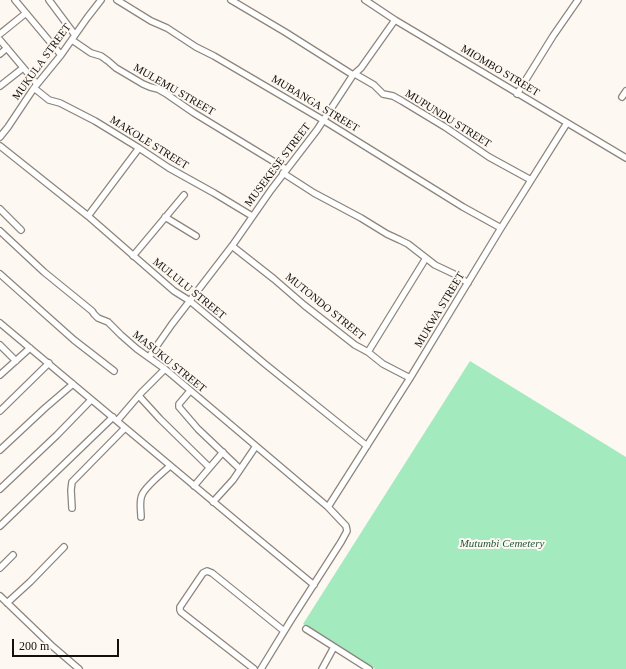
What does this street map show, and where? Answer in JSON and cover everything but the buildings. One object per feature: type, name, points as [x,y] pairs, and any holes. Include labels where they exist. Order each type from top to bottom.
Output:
[{"type":"street","points":[[15,0],[61,55]]},
{"type":"street","name":"MULEMU STREET","points":[[49,0],[73,37],[91,53],[101,56],[116,68],[143,84],[158,89],[285,171],[314,193],[362,218],[387,234],[408,244],[435,265],[468,283]]},
{"type":"street","name":"MUKULA STREET","points":[[0,137],[36,86],[61,55],[101,0]]},
{"type":"street","name":"MUBANGA STREET","points":[[117,0],[323,120],[463,207],[501,228]]},
{"type":"street","name":"MUPUNDU STREET","points":[[231,0],[374,85],[383,94],[393,96],[402,101],[445,127],[489,157],[531,180]]},
{"type":"street","name":"MIOMBO STREET","points":[[365,0],[395,20],[517,94],[626,158]]},
{"type":"street","points":[[517,94],[553,36],[578,0]]},
{"type":"street","points":[[0,34],[26,13]]},
{"type":"street","name":"MUSEKESE STREET","points":[[149,357],[172,324],[232,246],[285,171],[317,130],[354,74],[361,68],[395,20]]},
{"type":"street","name":"MAKOLE STREET","points":[[0,40],[36,86],[49,100],[60,103],[95,122],[169,168],[252,216]]},
{"type":"street","points":[[0,54],[7,48]]},
{"type":"street","points":[[0,86],[23,68]]},
{"type":"street","points":[[622,97],[626,92]]},
{"type":"street","name":"MUKWA STREET","points":[[328,507],[410,378],[567,123]]},
{"type":"street","name":"MULULU STREET","points":[[0,146],[88,216],[174,290],[190,301],[265,364],[367,446]]},
{"type":"street","points":[[88,216],[139,148]]},
{"type":"street","points":[[133,256],[184,194]]},
{"type":"street","points":[[0,209],[21,230]]},
{"type":"street","points":[[165,217],[196,236]]},
{"type":"street","name":"MASUKU STREET","points":[[0,231],[47,274],[92,311],[98,318],[108,322],[121,336],[165,369],[328,507],[346,526],[347,531],[314,585]]},
{"type":"street","name":"MUTONDO STREET","points":[[232,246],[355,345],[368,352],[383,364],[410,378]]},
{"type":"street","points":[[368,352],[426,258]]},
{"type":"street","points":[[0,274],[74,340],[114,371]]},
{"type":"street","points":[[0,323],[314,585],[261,669]]},
{"type":"street","points":[[0,345],[16,361]]},
{"type":"street","points":[[0,376],[30,348]]},
{"type":"street","points":[[0,411],[49,363]]},
{"type":"street","points":[[0,526],[115,419],[165,369]]},
{"type":"street","points":[[0,450],[73,384]]},
{"type":"street","points":[[190,391],[179,404],[179,408],[198,429],[240,469]]},
{"type":"street","points":[[139,396],[209,467]]},
{"type":"street","points":[[0,489],[57,435],[91,400]]},
{"type":"street","points":[[72,508],[72,482],[125,428]]},
{"type":"street","points":[[214,502],[256,446]]},
{"type":"street","points":[[194,486],[222,452]]},
{"type":"street","points":[[141,517],[142,495],[170,466]]},
{"type":"street","points":[[7,603],[64,547]]},
{"type":"street","points":[[0,568],[13,555]]},
{"type":"street","points":[[254,669],[181,612],[180,607],[203,573],[207,571],[212,572],[284,631]]},
{"type":"street","points":[[0,596],[51,645],[79,669]]},
{"type":"street","points":[[306,629],[367,668]]},
{"type":"street","points":[[322,669],[334,646]]},
{"type":"green space","name":"Mutumbi Cemetery","points":[[470,361],[626,457],[626,669],[375,669],[303,624]]}]
